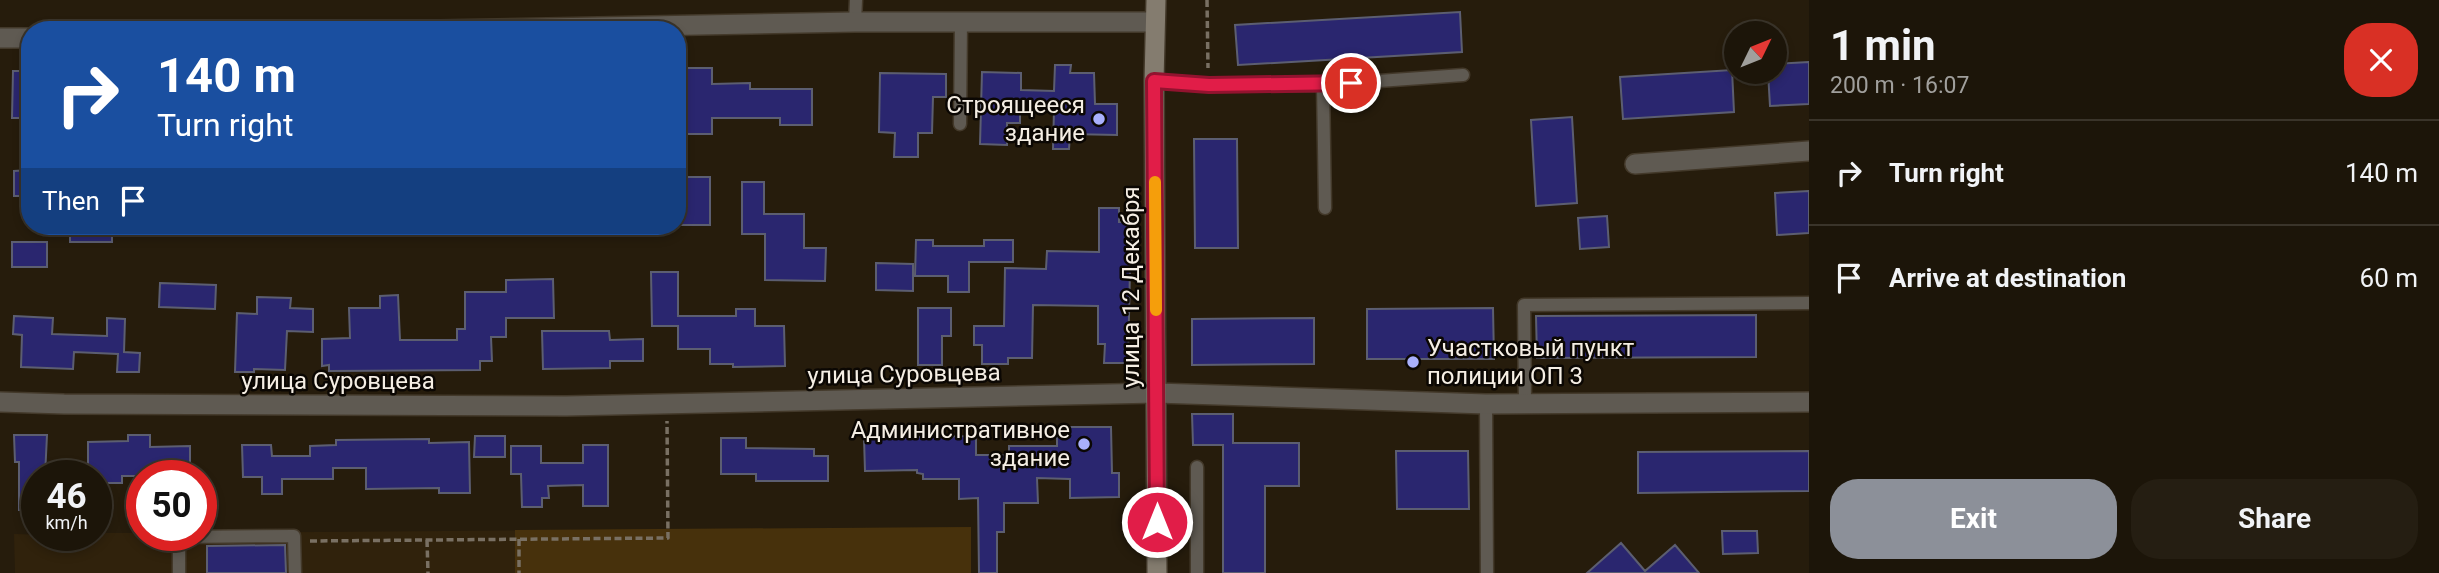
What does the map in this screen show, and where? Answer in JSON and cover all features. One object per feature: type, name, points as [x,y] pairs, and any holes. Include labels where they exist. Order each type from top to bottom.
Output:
[{"type":"main road","name":"улица 12 Декабря","points":[[1156,0],[1154,81],[1157,573]]},
{"type":"street","points":[[686,25],[961,21],[1155,22]]},
{"type":"street","points":[[0,38],[21,38]]},
{"type":"street","points":[[1635,164],[1809,151]]},
{"type":"street","name":"улица Суровцева","points":[[0,402],[566,406],[1156,393],[1486,404],[1809,402]]},
{"type":"lane","points":[[855,22],[856,0]]},
{"type":"lane","points":[[960,124],[961,21]]},
{"type":"lane","points":[[1154,81],[1209,85],[1324,85],[1463,75]]},
{"type":"lane","points":[[1324,85],[1325,208]]},
{"type":"lane","points":[[1525,404],[1524,305],[1809,303]]},
{"type":"lane","points":[[1486,404],[1487,573]]},
{"type":"lane","points":[[1197,467],[1197,573]]},
{"type":"lane","points":[[179,573],[179,537],[294,536],[295,573]]},
{"type":"path","points":[[1207,0],[1209,85]]},
{"type":"path","points":[[294,541],[668,538],[667,404]]},
{"type":"path","points":[[519,539],[519,573]]},
{"type":"path","points":[[428,540],[428,573]]},
{"type":"shaded area","points":[[971,527],[971,573],[15,573],[14,534],[21,534],[21,551],[112,551],[112,533],[126,533],[126,551],[217,551],[217,533]]},
{"type":"shaded area","points":[[971,527],[971,573],[515,573],[515,530]]},
{"type":"building","points":[[1460,12],[1462,52],[1238,65],[1235,25]]},
{"type":"building","points":[[1809,62],[1809,104],[1770,106],[1769,84],[1787,84],[1787,63]]},
{"type":"building","points":[[1055,65],[1071,65],[1070,73],[1094,73],[1095,104],[1117,104],[1117,135],[1070,134],[1069,149],[1053,149],[1054,109],[1020,109],[1020,123],[1007,123],[1007,145],[980,144],[982,72],[1021,73],[1021,90],[1054,91]]},
{"type":"building","points":[[686,68],[712,68],[712,84],[750,83],[750,89],[812,89],[812,125],[780,125],[780,118],[712,118],[712,134],[686,134]]},
{"type":"building","points":[[1724,70],[1724,84],[1733,84],[1734,112],[1623,119],[1620,77]]},
{"type":"building","points":[[13,71],[21,71],[21,118],[12,118]]},
{"type":"building","points":[[880,73],[946,74],[946,97],[933,97],[932,133],[918,133],[918,157],[894,157],[895,133],[879,132]]},
{"type":"building","points":[[1572,117],[1577,203],[1536,206],[1531,120]]},
{"type":"building","points":[[1194,139],[1237,139],[1238,248],[1195,248]]},
{"type":"building","points":[[14,171],[21,171],[21,196],[14,196]]},
{"type":"building","points":[[686,177],[710,177],[710,225],[686,225]]},
{"type":"building","points":[[742,182],[764,182],[764,214],[804,214],[804,248],[826,248],[825,281],[765,280],[765,234],[742,234]]},
{"type":"building","points":[[1809,191],[1809,233],[1777,235],[1775,193]]},
{"type":"building","points":[[1099,208],[1119,208],[1119,222],[1131,222],[1128,363],[1104,363],[1105,344],[1098,344],[1098,306],[1033,305],[1032,358],[1008,358],[1008,364],[982,364],[982,345],[974,345],[974,326],[1004,326],[1005,268],[1046,269],[1047,251],[1099,252]]},
{"type":"building","points":[[1607,216],[1609,247],[1580,249],[1578,218]]},
{"type":"building","points":[[70,235],[112,235],[112,242],[70,242]]},
{"type":"building","points":[[916,240],[933,240],[933,246],[984,246],[984,240],[1013,240],[1013,262],[969,262],[969,292],[948,292],[948,276],[915,276]]},
{"type":"building","points":[[12,242],[47,242],[47,267],[12,267]]},
{"type":"building","points":[[876,263],[913,264],[913,291],[876,290]]},
{"type":"building","points":[[651,272],[678,272],[678,316],[736,316],[736,309],[755,309],[755,326],[784,326],[785,366],[733,367],[733,364],[710,364],[710,349],[678,349],[678,326],[652,326]]},
{"type":"building","points":[[553,279],[554,318],[506,318],[506,337],[491,337],[492,361],[480,361],[480,370],[329,371],[329,365],[322,366],[322,339],[350,338],[349,308],[380,308],[380,296],[398,295],[400,340],[457,340],[457,329],[465,329],[465,292],[506,292],[506,280]]},
{"type":"building","points":[[160,283],[216,285],[215,309],[159,307]]},
{"type":"building","points":[[257,297],[291,298],[290,308],[313,309],[313,332],[287,331],[285,370],[254,369],[254,372],[235,372],[237,313],[257,314]]},
{"type":"building","points":[[918,308],[951,308],[951,336],[942,336],[942,365],[918,365]]},
{"type":"building","points":[[1493,308],[1494,359],[1367,359],[1367,309]]},
{"type":"building","points":[[1756,315],[1756,357],[1537,358],[1536,316]]},
{"type":"building","points":[[14,316],[53,318],[52,334],[107,336],[107,318],[125,319],[124,352],[140,353],[139,372],[117,372],[118,354],[74,352],[73,369],[21,367],[22,335],[13,334]]},
{"type":"building","points":[[1314,318],[1314,364],[1192,365],[1192,319]]},
{"type":"building","points":[[542,331],[609,331],[610,340],[643,339],[643,361],[610,361],[610,368],[543,369]]},
{"type":"building","points":[[1192,414],[1233,414],[1233,443],[1299,443],[1299,486],[1265,486],[1265,573],[1223,573],[1223,445],[1193,445]]},
{"type":"building","points":[[1057,427],[1111,427],[1112,473],[1119,473],[1119,497],[1070,498],[1070,479],[1037,478],[1038,503],[1004,503],[1004,532],[997,532],[997,573],[979,573],[978,498],[959,499],[959,479],[923,479],[923,474],[917,473],[917,470],[865,471],[864,438],[976,436],[976,455],[1009,455],[1009,446],[1057,446]]},
{"type":"building","points":[[14,435],[47,435],[46,460],[21,460],[21,510],[19,462],[15,462]]},
{"type":"building","points":[[128,435],[150,435],[150,447],[190,446],[190,460],[126,460],[126,476],[122,476],[122,483],[112,483],[112,460],[88,460],[88,442],[128,441]]},
{"type":"building","points":[[475,436],[505,436],[505,457],[474,457]]},
{"type":"building","points":[[721,438],[746,438],[746,448],[814,449],[814,456],[828,456],[828,481],[756,481],[756,474],[721,474]]},
{"type":"building","points":[[429,439],[429,443],[469,442],[470,493],[439,493],[439,488],[366,489],[366,468],[333,468],[333,479],[282,479],[282,494],[262,494],[262,477],[243,477],[242,445],[271,445],[272,456],[310,456],[310,446],[336,445],[336,440]]},
{"type":"building","points":[[583,445],[608,445],[608,506],[583,506],[583,485],[548,486],[549,498],[542,498],[542,507],[522,507],[521,474],[511,474],[511,446],[541,446],[541,463],[583,463]]},
{"type":"building","points":[[1396,451],[1468,451],[1469,509],[1397,509]]},
{"type":"building","points":[[1809,451],[1809,491],[1638,493],[1638,452]]},
{"type":"building","points":[[1722,531],[1757,531],[1758,553],[1723,554]]},
{"type":"building","points":[[1621,543],[1645,571],[1675,545],[1699,573],[1587,573]]},
{"type":"building","points":[[285,545],[286,573],[207,573],[207,551],[217,551],[217,546]]},
{"type":"slow traffic","points":[[1155,182],[1156,310]]},
{"type":"place","name":"Строящееся здание","points":[[1099,119]]},
{"type":"place","name":"Участковый пункт полиции ОП 3","points":[[1413,362]]},
{"type":"place","name":"Административное здание","points":[[1084,444]]},
{"type":"route","points":[[1157,522],[1154,81],[1209,85],[1351,83]]}]
